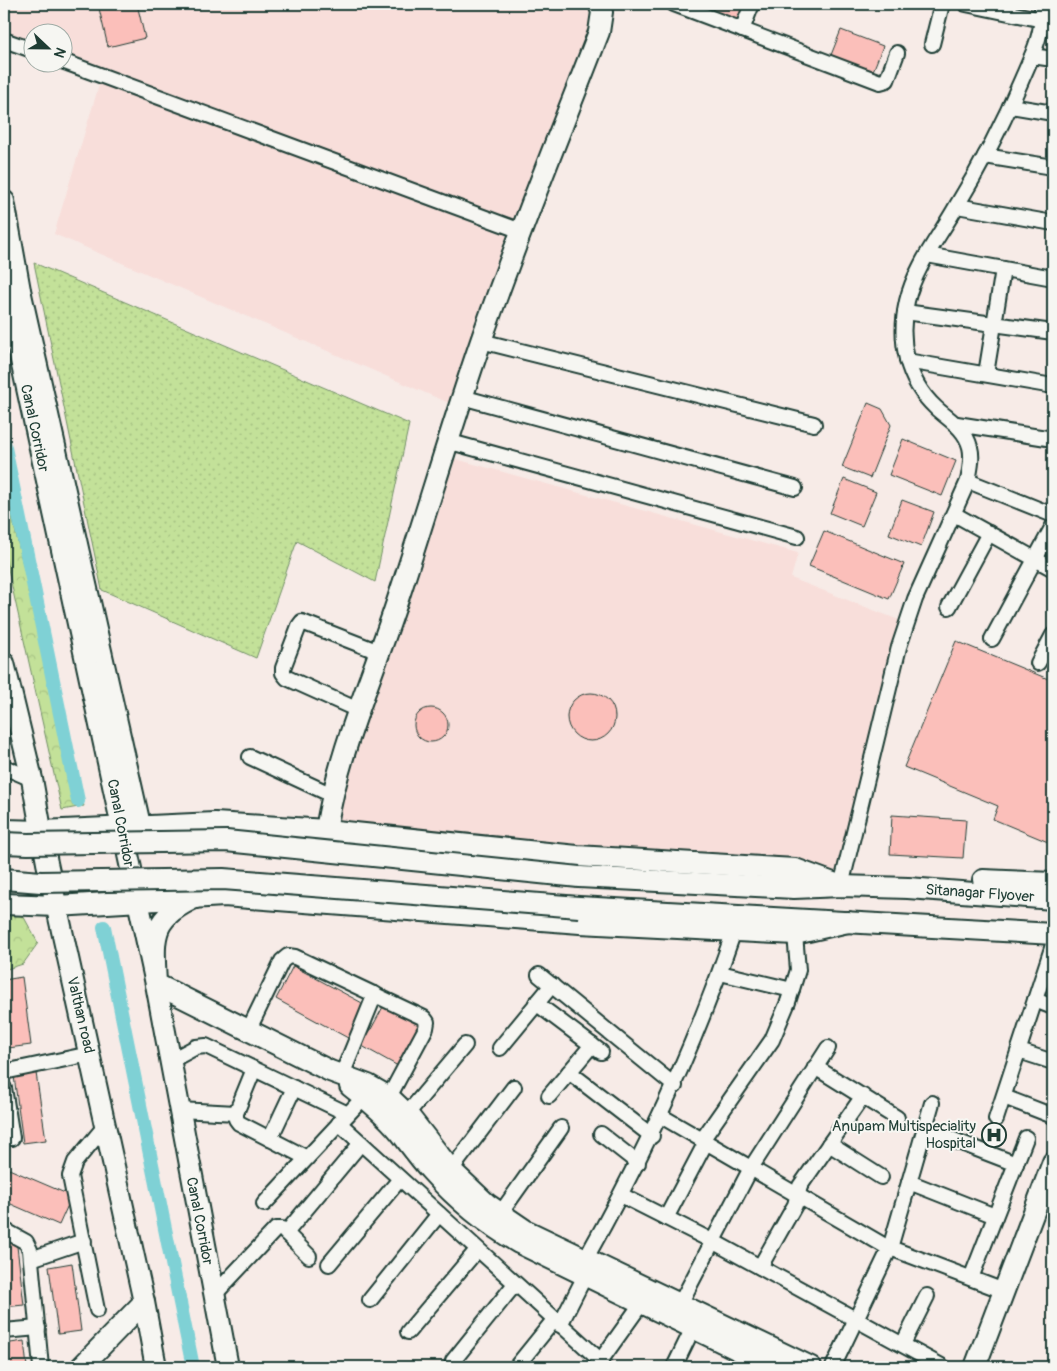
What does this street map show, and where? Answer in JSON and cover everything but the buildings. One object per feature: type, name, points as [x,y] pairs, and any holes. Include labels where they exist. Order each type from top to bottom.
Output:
[{"type":"main road","points":[[326,830],[332,795],[344,751],[399,598],[462,396],[520,231],[599,32],[602,12],[599,4]]},
{"type":"main road","points":[[4,201],[22,299],[131,826]]},
{"type":"main road","name":"Canal Corridor","points":[[4,282],[131,826],[137,899],[156,984],[228,1367]]},
{"type":"main road","name":"Valthan road","points":[[4,663],[32,779],[57,906],[144,1302],[156,1367]]},
{"type":"main road","points":[[4,830],[42,831],[215,823],[326,830],[577,856],[795,869],[841,886]]},
{"type":"main road","points":[[4,843],[226,841],[579,877],[794,888],[841,886]]},
{"type":"main road","points":[[4,879],[41,882],[224,879],[579,908],[1053,934]]},
{"type":"main road","points":[[908,888],[929,879],[1053,884]]},
{"type":"main road","name":"Sitanagar Flyover","points":[[841,886],[908,888],[1053,899]]},
{"type":"main road","points":[[4,904],[57,906],[137,899],[224,896],[580,923],[795,934],[848,922]]},
{"type":"main road","points":[[197,897],[176,906],[164,920],[155,936],[156,984],[336,1073],[368,1085],[389,1096],[407,1114],[452,1170],[500,1214],[524,1230],[646,1296],[693,1328],[773,1367]]},
{"type":"main road","points":[[964,929],[981,942],[1053,945]]},
{"type":"main road","points":[[336,1073],[399,1130],[431,1172],[477,1215],[519,1243],[588,1265]]},
{"type":"main road","points":[[975,1367],[1053,1162]]},
{"type":"main road","points":[[646,1296],[680,1304],[811,1367]]},
{"type":"main road","points":[[81,1367],[144,1302]]},
{"type":"street","points":[[674,4],[703,9],[742,30],[880,82],[887,80],[897,53]]},
{"type":"street","points":[[742,30],[752,4]]},
{"type":"street","points":[[932,44],[942,4]]},
{"type":"street","points":[[966,4],[1043,20]]},
{"type":"street","points":[[841,886],[899,647],[915,599],[968,481],[972,461],[970,447],[957,424],[925,396],[912,376],[904,349],[906,312],[916,275],[985,156],[1010,106],[1032,56],[1043,20],[1042,4]]},
{"type":"street","points":[[4,40],[22,46]]},
{"type":"street","points":[[1032,56],[1053,59]]},
{"type":"street","points":[[72,65],[520,231]]},
{"type":"street","points":[[1010,106],[1053,113]]},
{"type":"street","points":[[985,156],[1053,167]]},
{"type":"street","points":[[957,206],[1053,223]]},
{"type":"street","points":[[927,255],[1053,278]]},
{"type":"street","points":[[986,374],[1003,269]]},
{"type":"street","points":[[906,312],[1053,332]]},
{"type":"street","points":[[481,341],[814,424]]},
{"type":"street","points":[[907,360],[1053,386]]},
{"type":"street","points":[[462,396],[795,488]]},
{"type":"street","points":[[957,424],[1053,439]]},
{"type":"street","points":[[447,441],[797,538]]},
{"type":"street","points":[[968,481],[1053,515]]},
{"type":"street","points":[[954,514],[1053,569]]},
{"type":"street","points":[[992,639],[1053,526]]},
{"type":"street","points":[[949,607],[989,533]]},
{"type":"street","points":[[358,710],[287,678],[283,673],[283,668],[302,622],[379,652]]},
{"type":"street","points":[[1038,663],[1053,635]]},
{"type":"street","points":[[250,757],[332,795]]},
{"type":"street","points":[[4,767],[32,779]]},
{"type":"street","points":[[516,1367],[557,1322],[588,1265],[675,1086],[720,973],[734,931]]},
{"type":"street","points":[[666,1218],[704,1141],[772,1040],[798,970],[795,934]]},
{"type":"street","points":[[996,1119],[1053,945]]},
{"type":"street","points":[[249,1030],[282,961],[288,956],[295,957],[374,994],[424,1018],[427,1022],[426,1028],[389,1096]]},
{"type":"street","points":[[720,973],[792,990]]},
{"type":"street","points":[[539,975],[675,1086]]},
{"type":"street","points":[[500,1048],[552,985]]},
{"type":"street","points":[[336,1073],[374,994]]},
{"type":"street","points":[[1035,1000],[1053,1007]]},
{"type":"street","points":[[536,1003],[596,1048],[570,1072],[549,1096]]},
{"type":"street","points":[[407,1114],[464,1045]]},
{"type":"street","points":[[170,1061],[196,1047],[206,1046],[294,1088],[344,1119],[361,1143],[557,1322],[598,1364],[646,1296]]},
{"type":"street","points":[[680,1304],[751,1168],[828,1048]]},
{"type":"street","points":[[1019,1051],[1053,1062]]},
{"type":"street","points":[[4,1072],[90,1054]]},
{"type":"street","points":[[815,1067],[897,1118]]},
{"type":"street","points":[[254,1069],[236,1113],[236,1119],[239,1123],[307,1158]]},
{"type":"street","points":[[570,1072],[652,1136]]},
{"type":"street","points":[[4,1088],[12,1138]]},
{"type":"street","points":[[270,1139],[294,1088]]},
{"type":"street","points":[[452,1170],[514,1088]]},
{"type":"street","points":[[760,1267],[795,1204],[800,1186],[863,1096]]},
{"type":"street","points":[[264,1204],[364,1097]]},
{"type":"street","points":[[1004,1097],[1053,1116]]},
{"type":"street","points":[[833,1367],[890,1248],[932,1103]]},
{"type":"street","points":[[179,1110],[236,1113]]},
{"type":"street","points":[[661,1116],[890,1248],[1004,1291]]},
{"type":"street","points":[[97,1310],[70,1176],[71,1168],[105,1126]]},
{"type":"street","points":[[500,1214],[561,1128]]},
{"type":"street","points":[[925,1129],[1016,1164]]},
{"type":"street","points":[[601,1134],[638,1163]]},
{"type":"street","points":[[971,1278],[1026,1138]]},
{"type":"street","points":[[286,1233],[361,1143]]},
{"type":"street","points":[[830,1144],[881,1177]]},
{"type":"street","points":[[329,1264],[400,1179]]},
{"type":"street","points":[[909,1182],[995,1216]]},
{"type":"street","points":[[622,1195],[714,1242],[943,1367]]},
{"type":"street","points":[[370,1300],[439,1214]]},
{"type":"street","points":[[214,1295],[276,1229],[282,1229],[309,1256]]},
{"type":"street","points":[[4,1230],[26,1242],[31,1259],[40,1367]]},
{"type":"street","points":[[31,1259],[84,1241]]},
{"type":"street","points":[[408,1332],[477,1250]]},
{"type":"street","points":[[454,1367],[451,1363],[453,1360],[516,1284]]},
{"type":"street","points":[[903,1344],[927,1296]]},
{"type":"street","points":[[4,1331],[38,1328]]},
{"type":"street","points":[[674,1367],[693,1328]]},
{"type":"shaded area","points":[[4,4],[591,4],[593,29],[517,224],[72,61],[72,22],[22,22],[22,43],[4,36]]},
{"type":"shaded area","points":[[100,82],[509,236],[449,403],[54,234]]},
{"type":"shaded area","points":[[452,458],[798,553],[791,578],[904,622],[839,881],[333,825],[348,764]]},
{"type":"green space","points":[[34,263],[409,424],[375,582],[297,541],[256,658],[102,590]]},
{"type":"green space","points":[[4,481],[58,719],[84,806],[62,810],[4,551]]},
{"type":"green space","points":[[4,910],[20,910],[38,943],[23,964],[4,970]]},
{"type":"waterway","points":[[4,443],[78,801]]},
{"type":"waterway","points":[[104,927],[193,1367]]},
{"type":"place","name":"Anupam Multispeciality Hospital","points":[[994,1135]]}]
